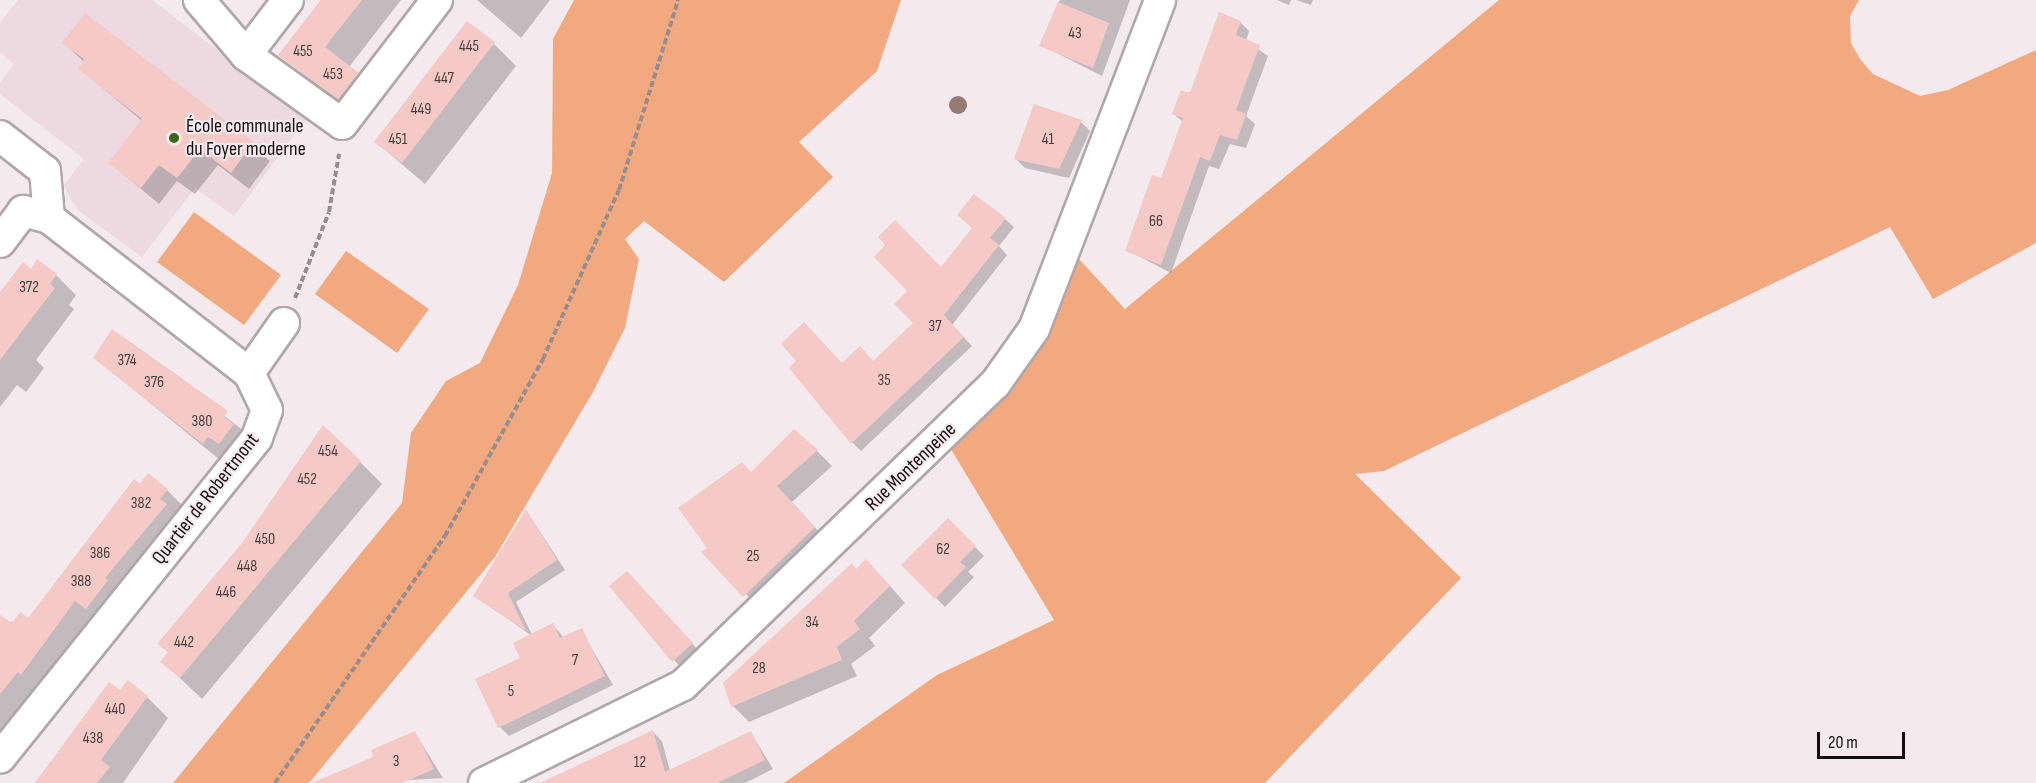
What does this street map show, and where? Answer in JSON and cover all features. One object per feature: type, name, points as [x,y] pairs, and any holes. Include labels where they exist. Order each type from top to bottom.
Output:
[{"type":"street","points":[[199,0],[246,55],[342,124],[437,0]]},
{"type":"street","points":[[246,55],[288,0]]},
{"type":"street","name":"Rue Montenpeine","points":[[484,783],[683,685],[995,384],[1034,328],[1160,0]]},
{"type":"street","points":[[0,136],[45,171],[50,218]]},
{"type":"street","name":"Quartier de Robertmont","points":[[0,242],[23,211],[50,218],[249,373],[267,410],[257,438],[0,758]]},
{"type":"street","points":[[249,373],[284,323]]},
{"type":"path","points":[[275,783],[446,536],[543,359],[619,190],[678,0]]},
{"type":"path","points":[[284,323],[329,212],[342,124]]},
{"type":"shaded area","name":"École communale du Foyer moderne","points":[[18,0],[152,0],[307,118],[234,216],[195,188],[142,257],[79,211],[70,198],[64,185],[84,159],[0,94],[0,83],[14,64],[0,53],[0,23]]},
{"type":"shaded area","points":[[574,0],[901,0],[877,71],[799,142],[833,177],[724,282],[644,221],[625,239],[639,259],[625,328],[593,392],[495,557],[309,783],[173,783],[402,503],[411,433],[446,381],[480,363],[518,285],[552,173],[553,39]]},
{"type":"shaded area","points":[[1499,0],[1859,0],[1850,16],[1851,43],[1860,59],[1873,74],[1920,96],[1948,90],[2036,50],[2036,243],[1933,299],[1890,227],[1384,471],[1355,474],[1461,578],[1265,783],[784,783],[937,675],[1054,620],[943,436],[995,384],[1068,247],[1125,309]]},
{"type":"shaded area","points":[[194,212],[281,275],[244,325],[157,262]]},
{"type":"shaded area","points":[[346,251],[429,309],[397,353],[315,294]]},
{"type":"building","points":[[321,0],[362,0],[325,47],[359,73],[338,100],[278,55]]},
{"type":"building","points":[[1058,2],[1109,23],[1093,68],[1039,46]]},
{"type":"building","points":[[1219,12],[1241,21],[1236,35],[1260,45],[1236,110],[1246,114],[1237,140],[1220,135],[1210,161],[1200,157],[1161,265],[1125,251],[1152,175],[1161,178],[1183,118],[1172,114],[1181,90],[1190,93]]},
{"type":"building","points":[[85,13],[254,142],[231,173],[200,149],[177,178],[159,165],[141,188],[108,163],[142,119],[78,69],[84,59],[62,43]]},
{"type":"building","points":[[467,21],[495,42],[402,163],[374,142]]},
{"type":"building","points":[[1034,104],[1082,120],[1059,169],[1014,159]]},
{"type":"building","points":[[974,194],[1006,218],[990,238],[999,245],[944,315],[964,337],[851,444],[789,368],[796,361],[781,344],[804,322],[842,363],[860,346],[873,361],[913,323],[894,304],[907,291],[874,257],[885,245],[878,237],[895,220],[941,267],[972,228],[957,215]]},
{"type":"building","points":[[37,259],[57,274],[50,284],[55,288],[0,360],[0,292],[23,262],[31,269]]},
{"type":"building","points":[[112,329],[228,411],[224,417],[234,424],[219,444],[208,437],[203,444],[93,358]]},
{"type":"building","points":[[323,425],[361,461],[180,678],[160,662],[168,652],[157,644],[242,543]]},
{"type":"building","points":[[794,429],[818,450],[777,486],[815,527],[743,597],[701,552],[707,548],[678,508],[742,462],[751,472]]},
{"type":"building","points":[[148,473],[168,489],[160,499],[167,504],[105,578],[108,580],[86,609],[75,601],[21,675],[18,672],[0,694],[0,615],[12,623],[20,612],[28,618],[134,479],[140,484]]},
{"type":"building","points":[[526,509],[557,560],[508,593],[526,631],[473,596]]},
{"type":"building","points":[[948,518],[976,546],[960,562],[966,567],[935,599],[901,565]]},
{"type":"building","points":[[866,559],[890,586],[854,621],[860,629],[837,647],[842,660],[731,707],[723,683],[852,563],[856,569]]},
{"type":"building","points":[[627,571],[693,643],[672,662],[609,586]]},
{"type":"building","points":[[553,623],[560,638],[582,628],[605,676],[498,728],[475,679],[520,658],[513,643]]},
{"type":"building","points":[[128,680],[148,696],[101,760],[110,767],[97,783],[35,783],[109,682],[120,690]]},
{"type":"building","points":[[653,730],[665,772],[751,731],[765,760],[717,783],[540,783]]},
{"type":"building","points":[[415,731],[434,769],[402,783],[312,783],[373,757],[371,750]]},
{"type":"place","name":"École communale du Foyer moderne","points":[[174,138]]}]
